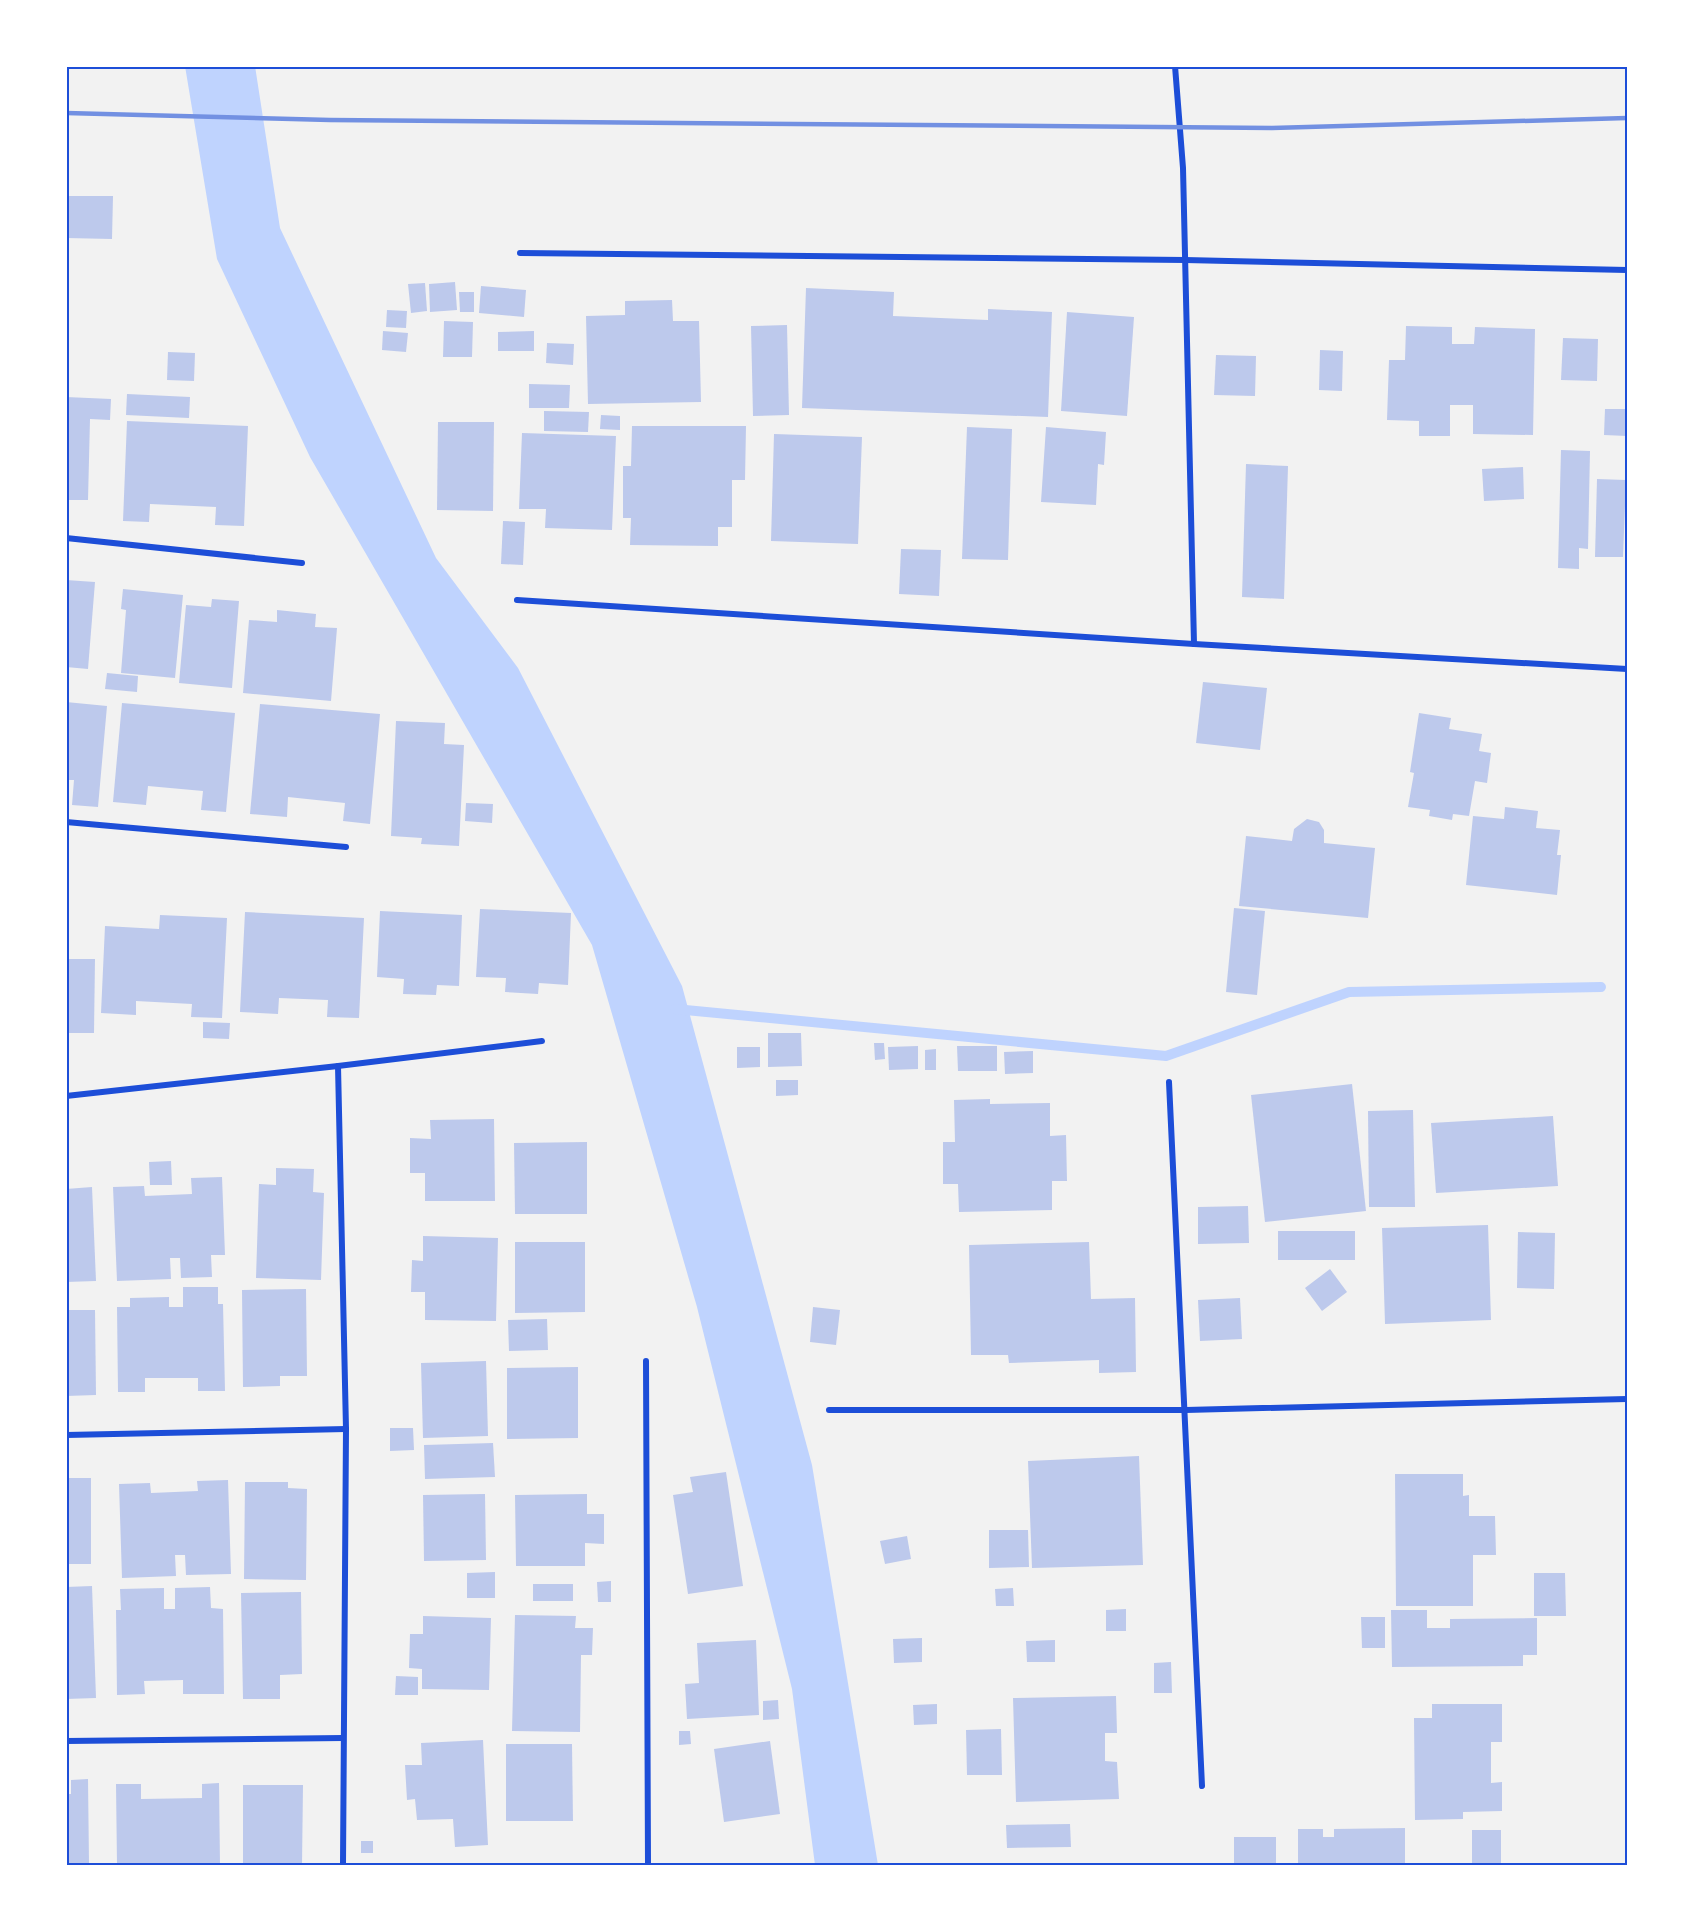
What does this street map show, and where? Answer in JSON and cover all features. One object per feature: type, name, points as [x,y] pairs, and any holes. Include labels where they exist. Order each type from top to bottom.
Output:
[{"type":"street","points":[[1175,66],[1183,168],[1194,644]]},
{"type":"street","points":[[520,253],[1185,260],[1627,270]]},
{"type":"street","points":[[66,538],[302,563]]},
{"type":"street","points":[[517,600],[1194,644],[1627,669]]},
{"type":"street","points":[[66,822],[346,847]]},
{"type":"street","points":[[66,1096],[542,1041]]},
{"type":"street","points":[[338,1066],[346,1429],[343,1865]]},
{"type":"street","points":[[1169,1082],[1202,1786]]},
{"type":"street","points":[[646,1361],[648,1865]]},
{"type":"street","points":[[829,1410],[1186,1410],[1627,1399]]},
{"type":"street","points":[[66,1435],[346,1429]]},
{"type":"street","points":[[66,1741],[344,1738]]},
{"type":"water","points":[[185,66],[255,66],[280,228],[436,558],[518,668],[682,986],[812,1465],[878,1865],[815,1865],[792,1689],[697,1307],[592,945],[310,457],[217,259]]},
{"type":"building","points":[[66,196],[113,196],[112,239],[66,238]]},
{"type":"building","points":[[455,282],[457,310],[430,312],[429,284]]},
{"type":"building","points":[[425,283],[427,311],[411,313],[408,284]]},
{"type":"building","points":[[481,286],[526,290],[524,317],[479,313]]},
{"type":"building","points":[[806,288],[894,292],[893,316],[988,320],[988,309],[1052,312],[1048,417],[802,408]]},
{"type":"building","points":[[459,292],[474,292],[474,312],[460,312]]},
{"type":"building","points":[[672,300],[673,321],[699,321],[701,402],[588,404],[586,316],[625,315],[625,301]]},
{"type":"building","points":[[387,310],[407,311],[406,328],[386,327]]},
{"type":"building","points":[[1067,312],[1134,317],[1127,416],[1061,411]]},
{"type":"building","points":[[444,321],[473,322],[472,357],[443,357]]},
{"type":"building","points":[[787,325],[789,415],[753,416],[751,326]]},
{"type":"building","points":[[1406,326],[1452,327],[1452,344],[1474,344],[1475,327],[1535,329],[1533,435],[1473,434],[1473,405],[1450,405],[1450,436],[1419,436],[1419,421],[1387,420],[1389,360],[1405,360]]},
{"type":"building","points":[[383,331],[408,333],[406,352],[382,350]]},
{"type":"building","points":[[534,331],[534,351],[498,351],[498,332]]},
{"type":"building","points":[[1563,338],[1598,339],[1597,381],[1561,380]]},
{"type":"building","points":[[547,343],[574,344],[573,365],[546,363]]},
{"type":"building","points":[[1320,350],[1343,351],[1342,391],[1319,390]]},
{"type":"building","points":[[168,352],[195,353],[194,381],[167,380]]},
{"type":"building","points":[[1216,355],[1256,356],[1255,396],[1214,395]]},
{"type":"building","points":[[529,384],[570,385],[569,408],[529,408]]},
{"type":"building","points":[[127,394],[190,397],[189,418],[126,415]]},
{"type":"building","points":[[66,397],[111,399],[110,420],[90,419],[88,500],[66,500]]},
{"type":"building","points":[[1605,409],[1627,409],[1627,436],[1604,435]]},
{"type":"building","points":[[544,411],[589,412],[588,432],[544,431]]},
{"type":"building","points":[[601,415],[620,416],[620,430],[600,429]]},
{"type":"building","points":[[127,421],[248,426],[244,526],[215,525],[216,507],[150,504],[149,522],[123,521]]},
{"type":"building","points":[[438,422],[494,422],[493,511],[437,510]]},
{"type":"building","points":[[632,426],[746,426],[745,480],[732,480],[732,527],[718,527],[718,546],[630,545],[631,518],[623,518],[623,466],[631,466]]},
{"type":"building","points":[[967,427],[1012,429],[1008,560],[962,559]]},
{"type":"building","points":[[1046,427],[1106,432],[1104,465],[1098,464],[1096,505],[1041,502]]},
{"type":"building","points":[[522,433],[616,436],[612,530],[545,528],[546,509],[519,509]]},
{"type":"building","points":[[774,434],[862,437],[858,544],[771,541]]},
{"type":"building","points":[[1561,450],[1590,451],[1588,549],[1579,548],[1579,569],[1558,568]]},
{"type":"building","points":[[1246,464],[1288,466],[1284,599],[1242,597]]},
{"type":"building","points":[[1523,467],[1524,499],[1484,501],[1482,469]]},
{"type":"building","points":[[1597,479],[1626,480],[1623,557],[1595,557]]},
{"type":"building","points":[[503,521],[525,522],[523,565],[501,564]]},
{"type":"building","points":[[901,549],[941,550],[939,596],[899,594]]},
{"type":"building","points":[[66,580],[95,582],[88,669],[66,667]]},
{"type":"building","points":[[123,589],[183,595],[175,678],[121,673],[126,610],[121,609]]},
{"type":"building","points":[[212,599],[239,601],[232,688],[179,683],[186,605],[211,607]]},
{"type":"building","points":[[277,610],[316,614],[315,627],[337,628],[331,701],[243,693],[249,620],[277,622]]},
{"type":"building","points":[[107,673],[138,676],[137,692],[105,689]]},
{"type":"building","points":[[1203,682],[1267,688],[1260,750],[1196,743]]},
{"type":"building","points":[[66,702],[107,706],[98,807],[72,805],[74,780],[66,780]]},
{"type":"building","points":[[122,703],[235,713],[226,812],[201,810],[203,791],[148,786],[146,805],[113,802]]},
{"type":"building","points":[[260,704],[380,714],[370,824],[343,821],[345,803],[288,797],[287,817],[250,814]]},
{"type":"building","points":[[1419,713],[1451,718],[1449,729],[1482,734],[1479,751],[1491,753],[1487,783],[1475,781],[1469,816],[1453,814],[1452,820],[1429,816],[1430,810],[1408,807],[1414,773],[1410,772]]},
{"type":"building","points":[[396,721],[445,723],[444,744],[464,745],[459,846],[421,844],[422,838],[391,836]]},
{"type":"building","points":[[466,803],[493,804],[492,823],[465,821]]},
{"type":"building","points":[[1505,807],[1538,811],[1536,828],[1560,830],[1557,855],[1561,855],[1557,895],[1466,885],[1473,816],[1504,819]]},
{"type":"building","points":[[1307,819],[1319,822],[1324,830],[1324,843],[1375,848],[1368,918],[1239,906],[1246,836],[1292,841],[1294,829]]},
{"type":"building","points":[[1234,908],[1265,911],[1257,995],[1226,992]]},
{"type":"building","points":[[480,909],[571,913],[568,985],[539,983],[538,994],[505,992],[506,978],[476,977]]},
{"type":"building","points":[[380,911],[462,915],[459,986],[437,985],[436,995],[403,994],[404,979],[377,977]]},
{"type":"building","points":[[245,912],[364,918],[359,1018],[327,1017],[328,1000],[279,998],[278,1014],[240,1012]]},
{"type":"building","points":[[160,915],[227,918],[222,1018],[191,1017],[192,1004],[136,1001],[136,1015],[101,1013],[105,926],[159,929]]},
{"type":"building","points":[[66,959],[95,959],[94,1033],[66,1033]]},
{"type":"building","points":[[203,1022],[230,1023],[229,1039],[203,1038]]},
{"type":"building","points":[[768,1033],[801,1033],[802,1066],[768,1067]]},
{"type":"building","points":[[874,1043],[884,1043],[885,1059],[875,1060]]},
{"type":"building","points":[[918,1046],[918,1069],[889,1070],[888,1047]]},
{"type":"building","points":[[957,1046],[997,1046],[997,1071],[958,1071]]},
{"type":"building","points":[[737,1047],[760,1047],[760,1067],[737,1068]]},
{"type":"building","points":[[936,1049],[936,1070],[925,1070],[925,1050]]},
{"type":"building","points":[[1033,1051],[1033,1073],[1005,1074],[1004,1052]]},
{"type":"building","points":[[776,1080],[798,1080],[798,1095],[776,1096]]},
{"type":"building","points":[[1352,1084],[1366,1211],[1265,1222],[1251,1095]]},
{"type":"building","points":[[990,1099],[990,1104],[1050,1103],[1050,1136],[1066,1135],[1067,1181],[1052,1181],[1052,1210],[959,1212],[958,1184],[943,1184],[943,1142],[955,1142],[954,1100]]},
{"type":"building","points":[[1413,1110],[1415,1207],[1369,1207],[1368,1111]]},
{"type":"building","points":[[1553,1116],[1558,1186],[1436,1193],[1431,1123]]},
{"type":"building","points":[[494,1119],[495,1201],[425,1201],[425,1173],[410,1173],[410,1138],[431,1139],[430,1120]]},
{"type":"building","points":[[587,1142],[587,1214],[515,1214],[514,1143]]},
{"type":"building","points":[[171,1161],[172,1185],[150,1185],[149,1162]]},
{"type":"building","points":[[276,1168],[314,1169],[313,1192],[324,1193],[321,1280],[256,1278],[259,1184],[276,1185]]},
{"type":"building","points":[[222,1177],[225,1255],[211,1255],[212,1277],[181,1278],[180,1258],[170,1258],[171,1279],[117,1281],[113,1187],[144,1186],[145,1196],[192,1194],[191,1178]]},
{"type":"building","points":[[92,1187],[96,1281],[66,1282],[66,1189]]},
{"type":"building","points":[[1248,1206],[1249,1243],[1198,1244],[1198,1207]]},
{"type":"building","points":[[1488,1225],[1491,1320],[1385,1324],[1382,1228]]},
{"type":"building","points":[[1278,1231],[1355,1231],[1355,1260],[1278,1260]]},
{"type":"building","points":[[1518,1232],[1555,1233],[1554,1289],[1517,1288]]},
{"type":"building","points":[[423,1236],[498,1238],[496,1321],[425,1320],[425,1292],[411,1292],[412,1260],[423,1261]]},
{"type":"building","points":[[515,1242],[585,1242],[585,1312],[515,1313]]},
{"type":"building","points":[[1089,1242],[1091,1299],[1135,1298],[1136,1372],[1099,1373],[1099,1360],[1009,1363],[1008,1355],[971,1355],[969,1245]]},
{"type":"building","points":[[1330,1269],[1347,1292],[1322,1311],[1305,1288]]},
{"type":"building","points":[[183,1287],[218,1287],[218,1304],[223,1304],[225,1391],[198,1391],[198,1378],[145,1378],[145,1392],[118,1392],[117,1307],[130,1307],[130,1298],[169,1297],[169,1307],[183,1307]]},
{"type":"building","points":[[306,1289],[307,1376],[280,1376],[280,1386],[243,1387],[242,1290]]},
{"type":"building","points":[[1240,1298],[1242,1339],[1200,1341],[1198,1300]]},
{"type":"building","points":[[813,1307],[840,1310],[836,1345],[810,1342]]},
{"type":"building","points":[[66,1310],[95,1310],[96,1395],[66,1396]]},
{"type":"building","points":[[547,1319],[548,1350],[509,1351],[508,1320]]},
{"type":"building","points":[[486,1361],[488,1436],[423,1438],[421,1363]]},
{"type":"building","points":[[578,1367],[578,1438],[507,1439],[507,1368]]},
{"type":"building","points":[[390,1428],[413,1428],[414,1450],[390,1451]]},
{"type":"building","points":[[493,1443],[495,1477],[425,1479],[424,1445]]},
{"type":"building","points":[[1139,1456],[1143,1565],[1032,1568],[1028,1461]]},
{"type":"building","points":[[726,1472],[743,1586],[688,1594],[673,1495],[693,1492],[690,1477]]},
{"type":"building","points":[[1395,1474],[1463,1474],[1463,1496],[1469,1495],[1469,1516],[1495,1516],[1496,1555],[1473,1555],[1473,1606],[1396,1606]]},
{"type":"building","points":[[66,1478],[91,1478],[91,1564],[66,1564]]},
{"type":"building","points":[[228,1480],[231,1574],[186,1575],[185,1555],[175,1555],[176,1576],[122,1578],[119,1484],[150,1483],[151,1493],[198,1491],[197,1481]]},
{"type":"building","points":[[245,1482],[288,1482],[288,1488],[307,1489],[306,1580],[244,1579]]},
{"type":"building","points":[[485,1494],[486,1560],[424,1561],[423,1495]]},
{"type":"building","points":[[587,1494],[587,1514],[604,1514],[604,1544],[585,1543],[585,1566],[516,1566],[515,1495]]},
{"type":"building","points":[[989,1530],[1028,1530],[1029,1567],[989,1568]]},
{"type":"building","points":[[907,1536],[911,1559],[885,1564],[880,1541]]},
{"type":"building","points":[[495,1572],[495,1598],[467,1598],[467,1573]]},
{"type":"building","points":[[1534,1573],[1565,1573],[1566,1616],[1534,1616]]},
{"type":"building","points":[[611,1581],[611,1602],[598,1602],[597,1582]]},
{"type":"building","points":[[533,1584],[573,1584],[573,1601],[533,1601]]},
{"type":"building","points":[[92,1586],[96,1698],[66,1699],[66,1587]]},
{"type":"building","points":[[210,1587],[211,1608],[223,1609],[224,1694],[183,1694],[183,1680],[144,1681],[145,1694],[117,1695],[116,1610],[121,1610],[120,1589],[164,1588],[164,1609],[175,1609],[175,1588]]},
{"type":"building","points":[[1013,1588],[1014,1606],[996,1606],[995,1589]]},
{"type":"building","points":[[301,1592],[302,1674],[280,1675],[280,1699],[243,1699],[241,1593]]},
{"type":"building","points":[[1126,1609],[1126,1631],[1106,1631],[1106,1610]]},
{"type":"building","points":[[1391,1610],[1427,1610],[1427,1628],[1450,1628],[1450,1619],[1537,1618],[1537,1655],[1523,1655],[1523,1666],[1392,1667]]},
{"type":"building","points":[[515,1615],[576,1616],[575,1628],[593,1628],[592,1655],[581,1655],[580,1732],[512,1731]]},
{"type":"building","points":[[423,1616],[491,1618],[489,1690],[422,1689],[422,1669],[409,1668],[410,1634],[423,1634]]},
{"type":"building","points":[[1361,1617],[1385,1617],[1385,1648],[1362,1648]]},
{"type":"building","points":[[922,1638],[922,1662],[894,1663],[893,1639]]},
{"type":"building","points":[[756,1640],[759,1715],[687,1719],[685,1684],[699,1683],[697,1643]]},
{"type":"building","points":[[1055,1640],[1055,1662],[1027,1662],[1026,1641]]},
{"type":"building","points":[[1171,1662],[1172,1693],[1154,1693],[1154,1663]]},
{"type":"building","points":[[396,1676],[418,1677],[418,1695],[395,1695]]},
{"type":"building","points":[[1116,1696],[1117,1733],[1105,1733],[1105,1761],[1117,1762],[1119,1799],[1016,1802],[1013,1698]]},
{"type":"building","points":[[778,1700],[779,1719],[763,1720],[763,1701]]},
{"type":"building","points":[[937,1704],[937,1724],[914,1725],[913,1705]]},
{"type":"building","points":[[1432,1704],[1502,1704],[1502,1742],[1491,1742],[1491,1783],[1502,1782],[1502,1811],[1463,1812],[1463,1819],[1415,1820],[1414,1718],[1432,1718]]},
{"type":"building","points":[[1001,1729],[1002,1775],[967,1775],[966,1730]]},
{"type":"building","points":[[679,1731],[690,1731],[691,1744],[679,1745]]},
{"type":"building","points":[[483,1740],[488,1845],[455,1847],[453,1819],[417,1820],[415,1799],[407,1800],[405,1765],[422,1765],[421,1743]]},
{"type":"building","points":[[770,1741],[780,1814],[724,1822],[714,1749]]},
{"type":"building","points":[[506,1744],[572,1744],[573,1821],[506,1821]]},
{"type":"building","points":[[88,1779],[89,1864],[66,1865],[66,1794],[71,1794],[71,1780]]},
{"type":"building","points":[[219,1783],[220,1865],[117,1865],[116,1784],[141,1784],[141,1799],[202,1798],[202,1784]]},
{"type":"building","points":[[243,1785],[303,1785],[302,1865],[243,1865]]},
{"type":"building","points":[[1070,1824],[1071,1847],[1007,1848],[1006,1825]]},
{"type":"building","points":[[1405,1828],[1405,1865],[1298,1865],[1298,1829],[1323,1829],[1323,1837],[1334,1837],[1334,1829]]},
{"type":"building","points":[[1472,1830],[1501,1830],[1501,1865],[1472,1865]]},
{"type":"building","points":[[1234,1837],[1276,1837],[1276,1865],[1234,1865]]},
{"type":"building","points":[[361,1841],[373,1841],[373,1853],[361,1853]]},
{"type":"waterway","points":[[675,1009],[1166,1056],[1349,992],[1601,987]]},
{"type":"railway","points":[[66,113],[330,120],[1272,128],[1627,118]]}]
